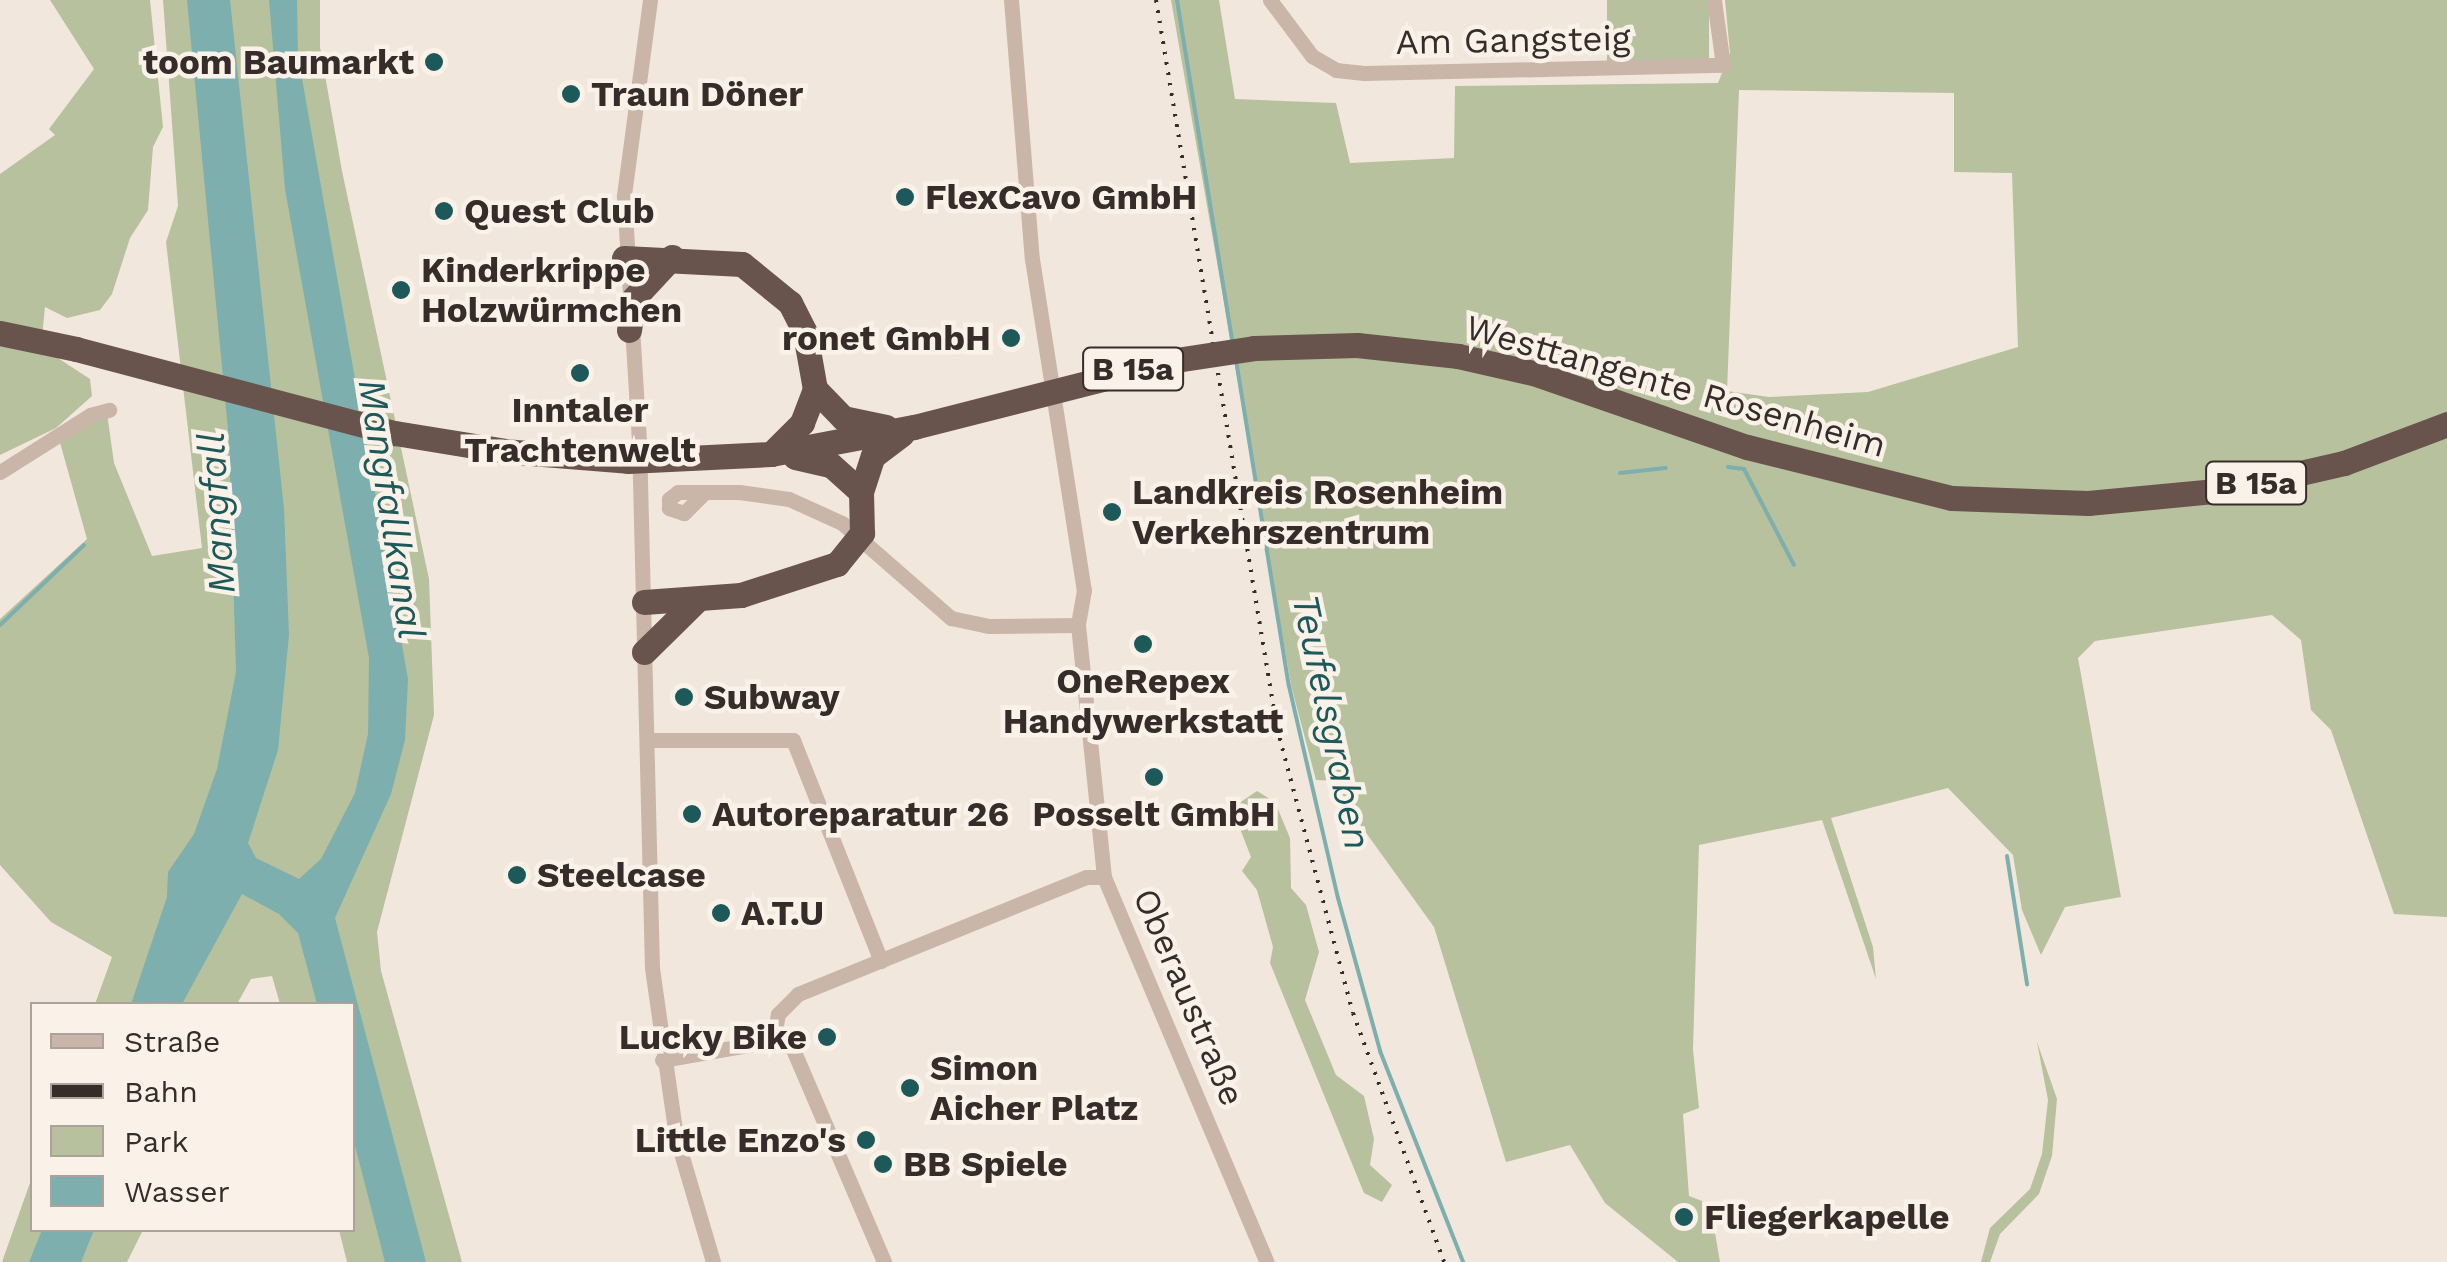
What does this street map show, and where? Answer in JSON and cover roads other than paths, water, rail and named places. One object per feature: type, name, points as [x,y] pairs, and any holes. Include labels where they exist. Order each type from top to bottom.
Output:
[{"type":"highway","points":[[624,258],[672,257],[742,264],[790,303],[805,333],[815,390],[802,423],[770,454]]},
{"type":"highway","points":[[630,330],[634,298],[672,257]]},
{"type":"highway","name":"Westtangente Rosenheim","points":[[0,334],[76,349],[395,432],[505,450],[663,462],[770,454],[914,428],[1176,360],[1254,348],[1357,346],[1458,356],[1533,373],[1747,447],[1952,498],[2088,504],[2226,490],[2344,463],[2447,424]]},
{"type":"highway","points":[[815,390],[859,425],[914,428]]},
{"type":"highway","points":[[644,602],[741,595],[837,564],[862,533],[861,492],[873,456],[914,428]]},
{"type":"highway","points":[[770,454],[831,465],[861,492]]},
{"type":"highway","points":[[644,652],[697,600]]},
{"type":"street","points":[[650,0],[626,162],[624,258],[644,602],[652,968],[662,1060],[693,1206],[713,1262]]},
{"type":"street","name":"Am Gangsteig","points":[[1270,0],[1312,56],[1336,70],[1364,74],[1723,66],[1714,0]]},
{"type":"street","name":"Oberaustraße","points":[[1009,3],[1032,260],[1084,590],[1078,625],[1104,878],[1267,1262]]},
{"type":"street","points":[[0,472],[109,410]]},
{"type":"street","points":[[706,492],[772,496],[826,512],[951,618],[989,626],[1078,625]]},
{"type":"street","points":[[648,740],[793,740],[881,961]]},
{"type":"street","points":[[774,1042],[786,1002],[1086,877],[1104,878]]},
{"type":"street","points":[[662,1060],[774,1042],[800,1058],[884,1262]]},
{"type":"water","points":[[187,0],[230,0],[284,509],[289,635],[278,750],[248,843],[256,858],[299,879],[321,859],[355,793],[368,734],[369,658],[285,189],[269,0],[297,0],[298,56],[408,679],[405,740],[391,794],[335,918],[426,1262],[385,1262],[355,1146],[355,1002],[316,1002],[298,933],[279,914],[242,894],[183,1002],[132,1002],[167,897],[168,872],[194,834],[217,769],[236,672],[229,440]]},
{"type":"water","points":[[41,1232],[93,1232],[81,1262],[29,1262]]},
{"type":"waterway","name":"Teufelsgraben","points":[[1177,0],[1232,341]]},
{"type":"waterway","name":"Teufelsgraben","points":[[1236,360],[1289,686],[1338,898],[1380,1051],[1463,1262]]},
{"type":"waterway","points":[[1728,467],[1744,469],[1794,565]]},
{"type":"waterway","points":[[1620,473],[1666,468]]},
{"type":"waterway","points":[[0,625],[84,545]]},
{"type":"waterway","points":[[2007,856],[2027,984]]},
{"type":"railway","points":[[1156,0],[1277,728],[1353,1013],[1444,1262]]},
{"type":"place","name":"toom Baumarkt","points":[[434,62]]},
{"type":"place","name":"Traun Döner","points":[[571,94]]},
{"type":"place","name":"FlexCavo GmbH","points":[[905,197]]},
{"type":"place","name":"Quest Club","points":[[444,211]]},
{"type":"place","name":"Kinderkrippe Holzwürmchen","points":[[401,290]]},
{"type":"place","name":"ronet GmbH","points":[[1011,338]]},
{"type":"place","name":"Inntaler Trachtenwelt","points":[[580,373]]},
{"type":"place","name":"Landkreis Rosenheim Verkehrszentrum","points":[[1112,512]]},
{"type":"place","name":"OneRepex Handywerkstatt","points":[[1143,644]]},
{"type":"place","name":"Subway","points":[[684,697]]},
{"type":"place","name":"Posselt GmbH","points":[[1154,777]]},
{"type":"place","name":"Autoreparatur 26","points":[[692,814]]},
{"type":"place","name":"Steelcase","points":[[517,875]]},
{"type":"place","name":"A.T.U","points":[[721,913]]},
{"type":"place","name":"Lucky Bike","points":[[827,1037]]},
{"type":"place","name":"Simon Aicher Platz","points":[[910,1088]]},
{"type":"place","name":"Little Enzo's","points":[[866,1140]]},
{"type":"place","name":"BB Spiele","points":[[883,1164]]},
{"type":"place","name":"Fliegerkapelle","points":[[1684,1217]]},
{"type":"water label","name":"Mangfallkanal","points":[[391,509]]},
{"type":"water label","name":"Mangfall","points":[[217,513]]}]
